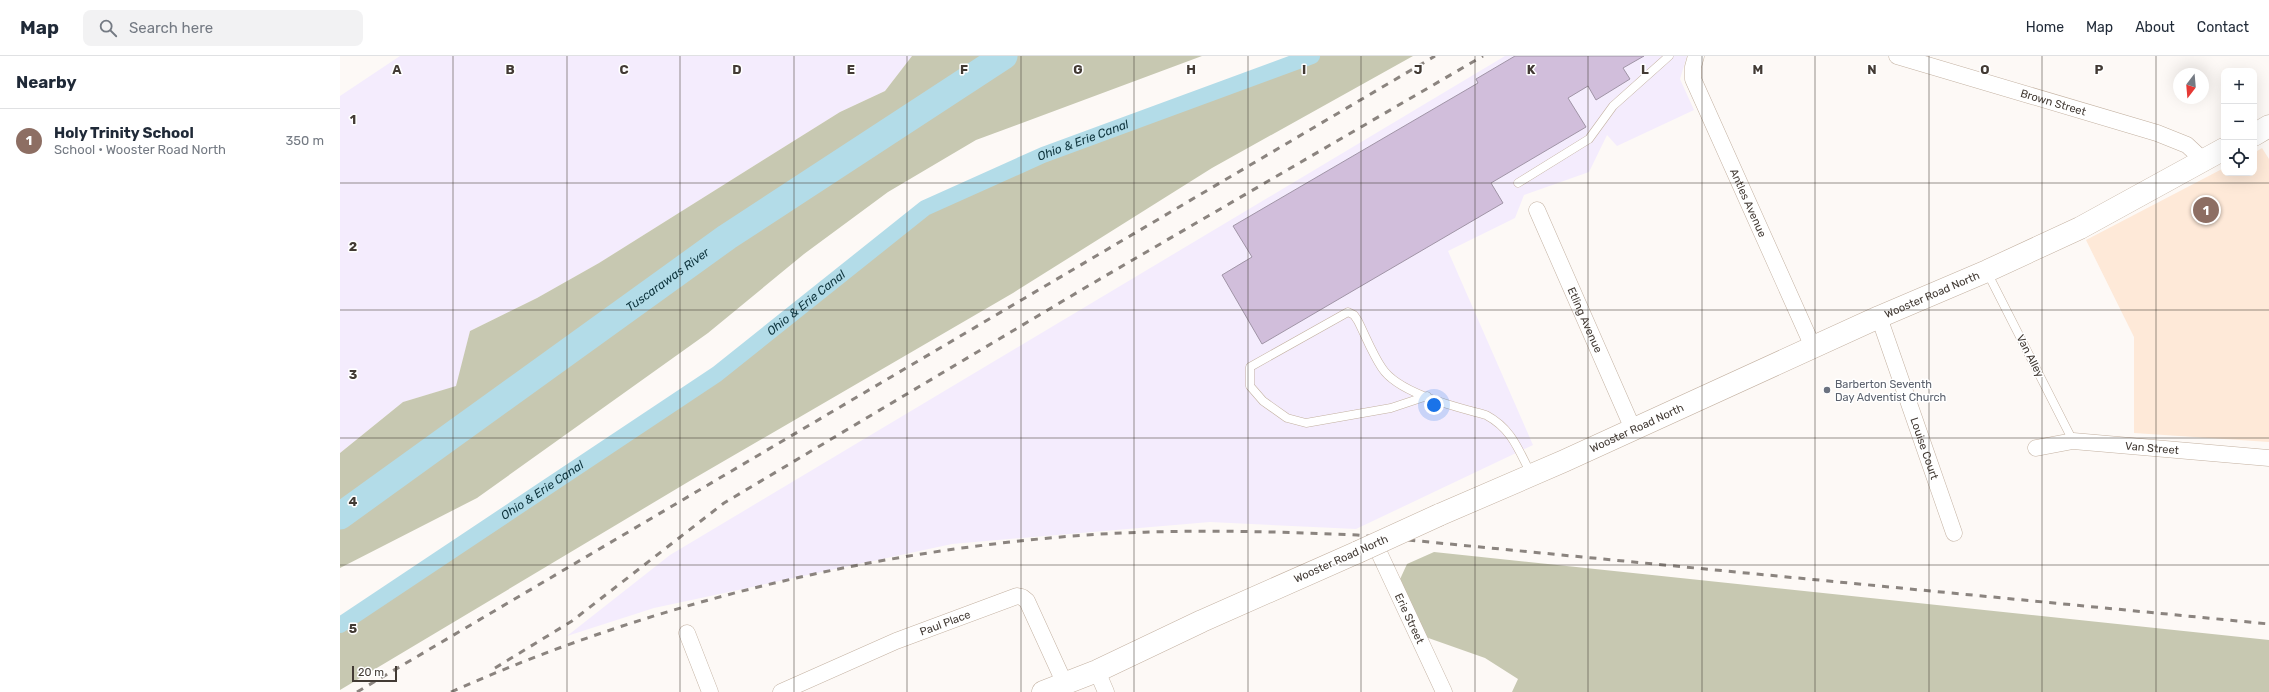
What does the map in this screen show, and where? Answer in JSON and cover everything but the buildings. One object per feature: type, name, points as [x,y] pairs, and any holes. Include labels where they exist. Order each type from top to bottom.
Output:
[{"type":"main road","points":[[2257,133],[2269,126]]},
{"type":"main road","name":"Wooster Road North","points":[[1043,692],[1064,682],[1097,671],[1202,621],[1371,550],[1438,515],[1813,347],[1987,272],[2080,228],[2221,151]]},
{"type":"street","name":"Antles Avenue","points":[[1696,56],[1693,67],[1693,79],[1813,347]]},
{"type":"street","name":"Brown Street","points":[[1898,56],[2157,133],[2186,145],[2203,160]]},
{"type":"street","name":"Etling Avenue","points":[[1537,210],[1633,428]]},
{"type":"street","name":"Louise Court","points":[[1879,318],[1954,533]]},
{"type":"street","name":"Van Street","points":[[2036,448],[2073,441],[2269,458]]},
{"type":"street","name":"Erie Street","points":[[1371,550],[1444,692]]},
{"type":"street","name":"Paul Place","points":[[781,692],[896,641],[1017,596],[1022,597],[1026,601],[1064,682]]},
{"type":"street","points":[[687,633],[710,692]]},
{"type":"street","points":[[1097,671],[1106,692]]},
{"type":"lane","points":[[1518,183],[1589,139],[1613,106],[1669,56]]},
{"type":"lane","name":"Van Alley","points":[[1987,272],[2073,441]]},
{"type":"lane","points":[[1427,396],[1391,408],[1306,423],[1287,418],[1263,401],[1250,386],[1250,367],[1348,312],[1354,315],[1358,321],[1382,368],[1390,378],[1404,387],[1486,415],[1497,421],[1507,429],[1531,474]]},
{"type":"shaded area","points":[[400,56],[912,56],[885,91],[840,112],[599,263],[537,298],[470,331],[457,386],[403,402],[340,453],[340,96]]},
{"type":"shaded area","points":[[1505,56],[1687,56],[1680,79],[1694,110],[1617,146],[1607,135],[1589,172],[1524,195],[1515,218],[1448,251],[1533,445],[1356,529],[1210,522],[952,544],[654,608],[567,636],[670,555]]},
{"type":"shaded area","points":[[2262,148],[2269,159],[2269,442],[2134,433],[2134,337],[2086,240],[2221,170],[2221,176],[2257,176],[2257,151]]},
{"type":"green space","points":[[912,56],[1202,56],[976,140],[888,192],[804,254],[708,333],[477,498],[340,568],[340,453],[403,402],[456,386],[470,331],[537,298],[599,263],[840,112],[885,91]]},
{"type":"green space","points":[[1308,56],[1413,56],[1212,168],[1013,293],[693,479],[340,690],[340,626],[717,374],[925,208]]},
{"type":"green space","points":[[1434,552],[2269,640],[2269,692],[1512,692],[1518,679],[1485,658],[1417,634],[1396,588],[1407,564]]},
{"type":"waterway","name":"Tuscarawas River","points":[[340,516],[727,237],[1004,56]]},
{"type":"waterway","name":"Ohio & Erie Canal","points":[[340,625],[717,374],[925,208],[1043,155],[1312,56]]},
{"type":"railway","points":[[357,692],[1435,56]]},
{"type":"railway","points":[[495,668],[572,621],[724,503],[1088,286],[1483,56]]},
{"type":"railway","points":[[451,692],[527,660],[604,632],[682,607],[762,586],[842,568],[923,554],[1004,543],[1120,533],[1221,531],[1357,535],[2269,624]]},
{"type":"place","name":"Holy Trinity School","points":[[2206,210]]},
{"type":"place","name":"Barberton Seventh Day Adventist Church","points":[[1827,390]]}]
